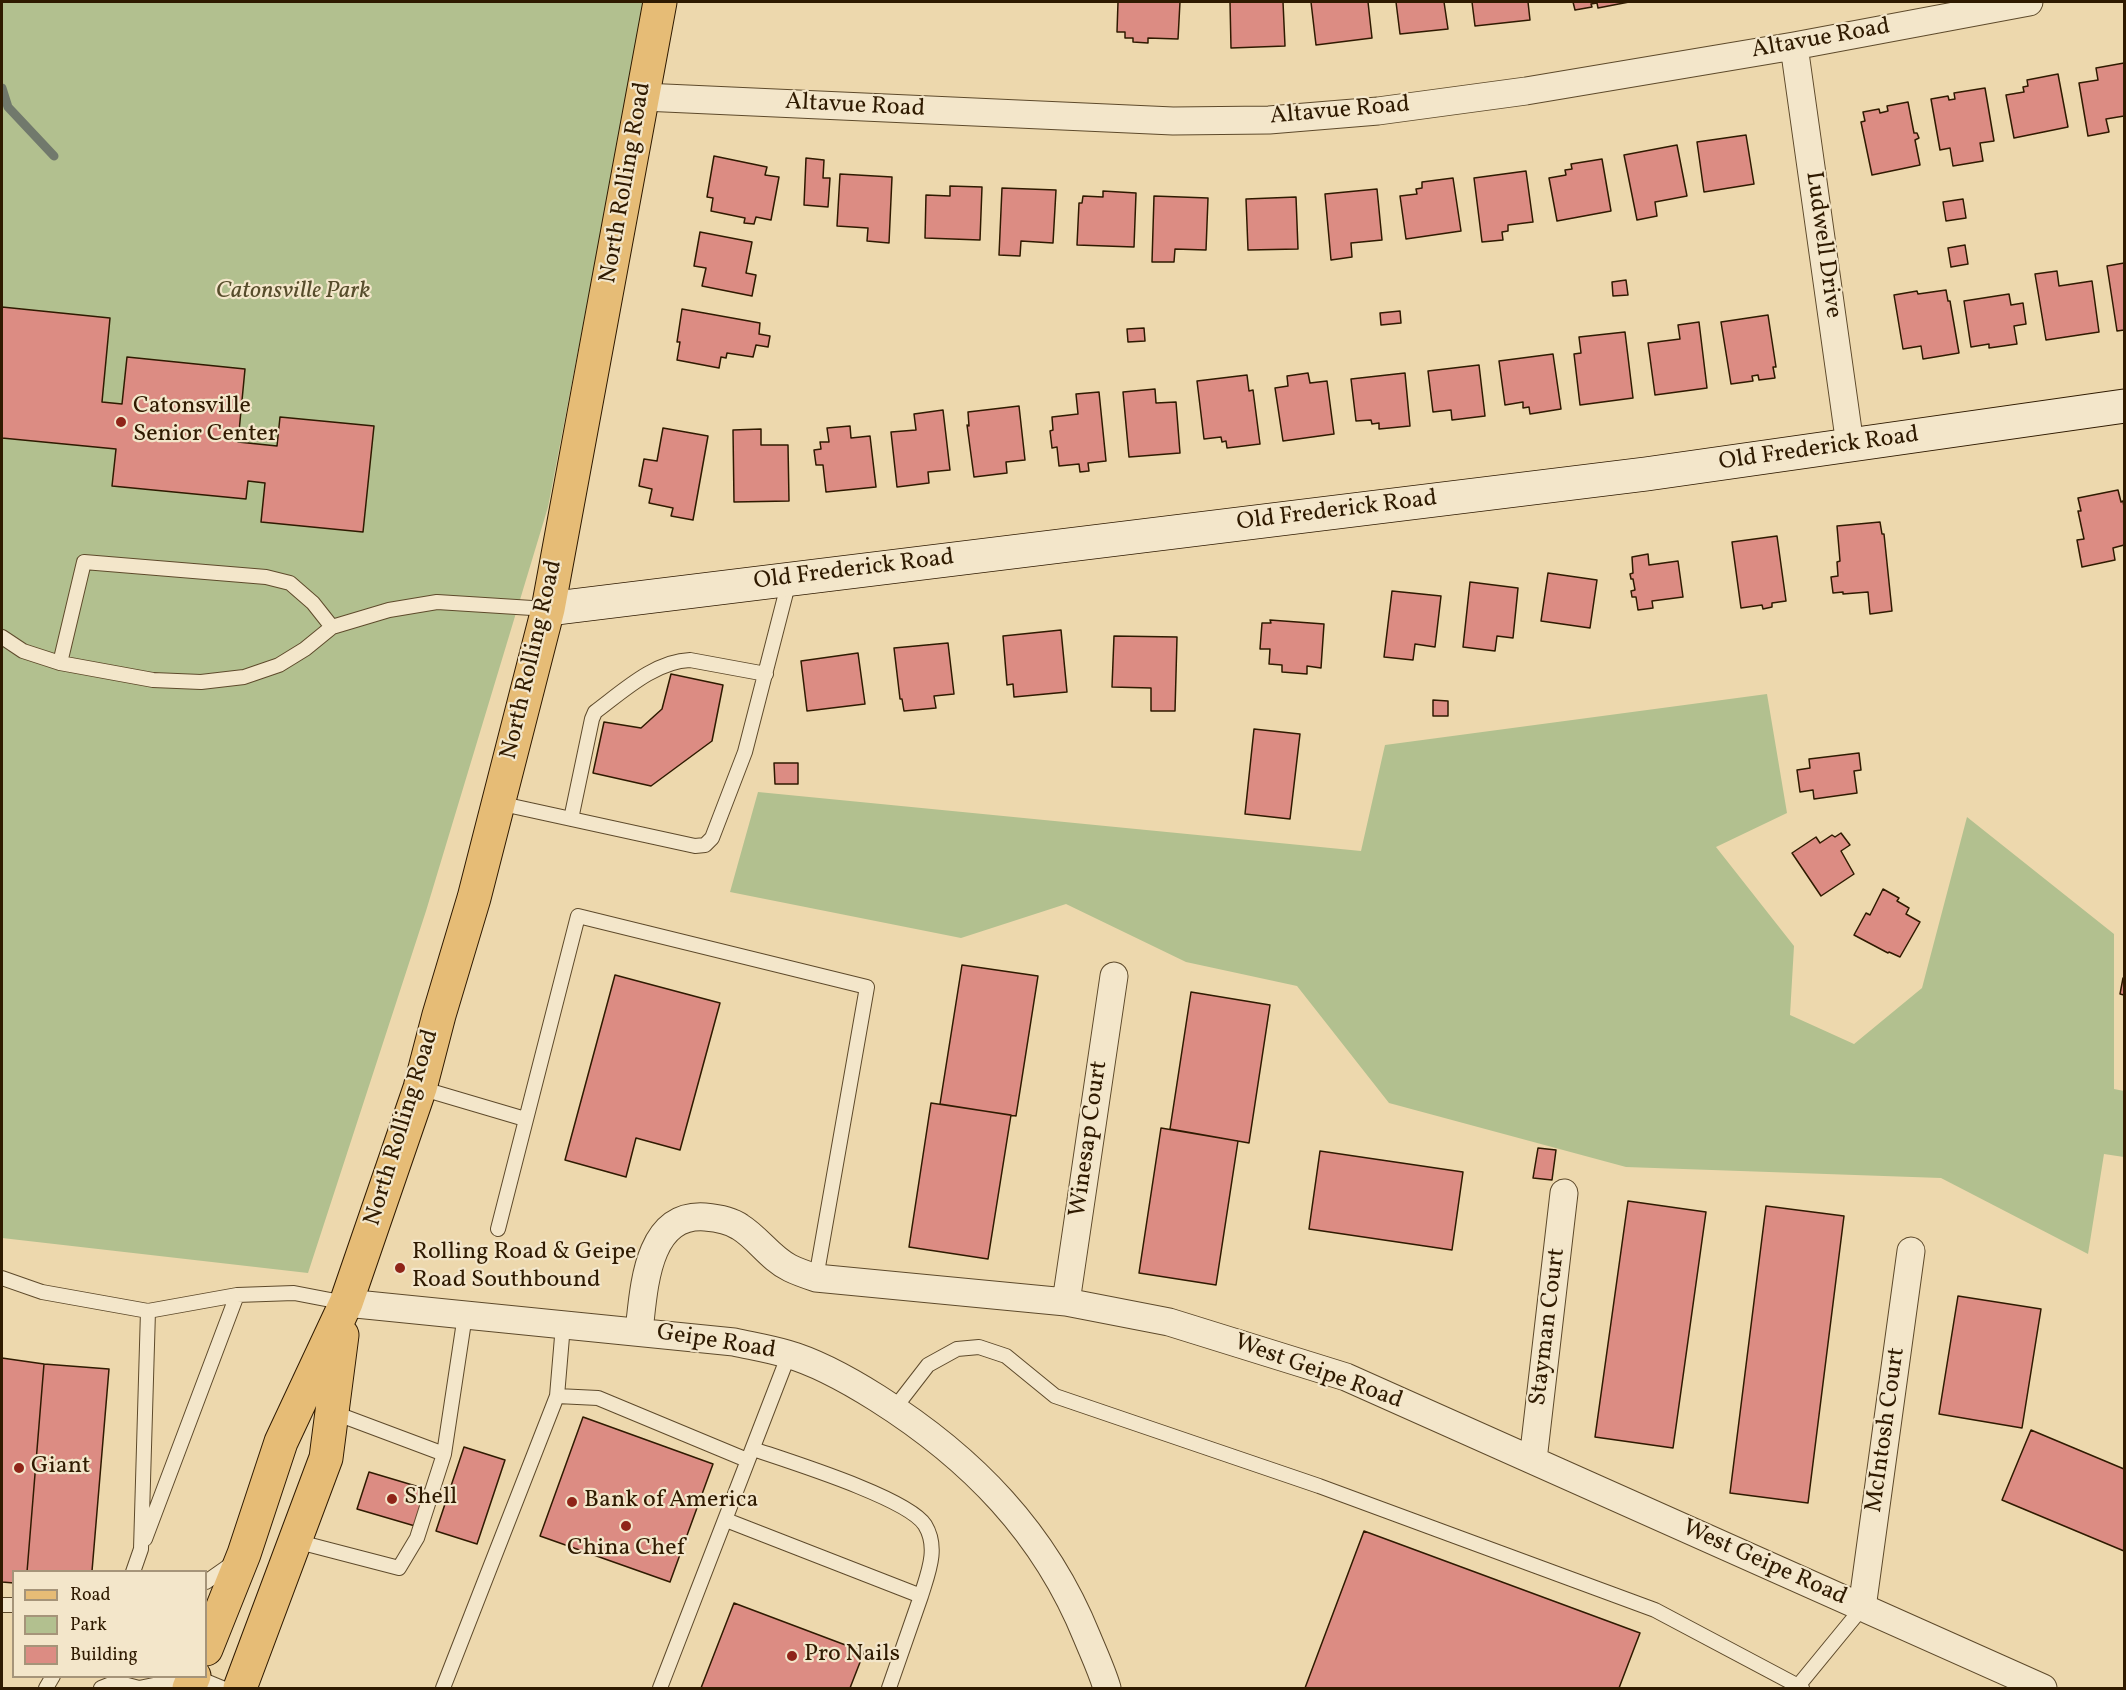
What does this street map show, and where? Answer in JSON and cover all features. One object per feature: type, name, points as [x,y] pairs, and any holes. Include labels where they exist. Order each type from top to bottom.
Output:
[{"type":"main road","name":"North Rolling Road","points":[[207,1646],[244,1554],[280,1442],[346,1303],[420,1088],[474,898],[548,609],[660,2]]},
{"type":"main road","name":"North Rolling Road","points":[[240,1689],[326,1458],[346,1303]]},
{"type":"street","name":"Altavue Road","points":[[643,98],[1173,122],[1269,120],[1378,111],[1526,91],[1794,46],[2029,2]]},
{"type":"street","name":"Ludwell Drive","points":[[1794,46],[1850,445]]},
{"type":"street","name":"Old Frederick Road","points":[[548,609],[1646,474],[2124,406]]},
{"type":"street","name":"Winesap Court","points":[[1066,1302],[1114,976]]},
{"type":"street","name":"Stayman Court","points":[[1533,1460],[1564,1193]]},
{"type":"street","name":"West Geipe Road","points":[[639,1331],[646,1279],[660,1237],[676,1223],[696,1217],[718,1218],[740,1226],[788,1268],[816,1278],[1066,1302],[1169,1322],[1346,1377],[2043,1689]]},
{"type":"street","name":"McIntosh Court","points":[[1862,1608],[1911,1251]]},
{"type":"street","name":"Geipe Road","points":[[346,1303],[734,1342],[789,1354],[849,1381],[894,1409],[950,1450],[1001,1498],[1047,1558],[1076,1610],[1107,1689]]},
{"type":"lane","points":[[60,663],[84,562],[266,577],[290,583],[313,603],[332,627]]},
{"type":"lane","points":[[498,803],[695,846],[705,845],[712,838],[745,752],[789,579]]},
{"type":"lane","points":[[2,637],[22,651],[60,663],[153,680],[201,682],[244,677],[279,665],[305,649],[332,627],[389,610],[436,602],[548,609]]},
{"type":"lane","points":[[571,819],[595,712],[642,678],[680,660],[766,674]]},
{"type":"lane","points":[[498,1229],[578,916],[867,987],[816,1278]]},
{"type":"lane","points":[[420,1088],[525,1119]]},
{"type":"lane","points":[[2,1278],[42,1292],[148,1311],[237,1295],[294,1293],[346,1303]]},
{"type":"lane","points":[[134,1570],[237,1295]]},
{"type":"lane","points":[[141,1549],[148,1311]]},
{"type":"lane","points":[[295,1541],[399,1568],[417,1538],[444,1454],[465,1315]]},
{"type":"lane","points":[[443,1689],[557,1396],[563,1325]]},
{"type":"lane","points":[[894,1409],[928,1365],[957,1349],[980,1347],[1006,1356],[1055,1396],[1319,1486],[1655,1610],[1800,1687],[1862,1608]]},
{"type":"lane","points":[[660,1689],[789,1354]]},
{"type":"lane","points":[[557,1396],[598,1398],[750,1454],[887,1498],[913,1512],[925,1525],[931,1539],[932,1559],[889,1689]]},
{"type":"lane","points":[[332,1412],[444,1454]]},
{"type":"lane","points":[[726,1520],[921,1596]]},
{"type":"lane","points":[[207,1581],[244,1554]]},
{"type":"lane","points":[[101,1689],[116,1682],[139,1688],[189,1678]]},
{"type":"lane","points":[[196,1678],[222,1689]]},
{"type":"green space","name":"Catonsville Park","points":[[2,2],[645,2],[548,507],[426,911],[308,1273],[2,1238]]},
{"type":"green space","points":[[1767,694],[1787,813],[1716,847],[1794,946],[1790,1015],[1854,1044],[1922,988],[1967,817],[2114,934],[2114,1089],[2124,1091],[2124,1157],[2104,1154],[2088,1254],[1941,1178],[1626,1167],[1389,1103],[1297,986],[1186,962],[1066,904],[961,938],[730,892],[758,792],[1361,851],[1385,745]]},
{"type":"building","points":[[1118,2],[1180,2],[1178,39],[1148,38],[1148,43],[1133,42],[1133,38],[1125,38],[1125,32],[1117,32]]},
{"type":"building","points":[[1230,2],[1283,2],[1285,46],[1231,48]]},
{"type":"building","points":[[1311,2],[1368,2],[1372,38],[1316,45]]},
{"type":"building","points":[[1396,2],[1444,2],[1448,29],[1400,34]]},
{"type":"building","points":[[1472,2],[1528,2],[1530,20],[1475,26]]},
{"type":"building","points":[[1573,2],[1629,2],[1598,8],[1597,3],[1591,4],[1592,7],[1575,10]]},
{"type":"building","points":[[2124,63],[2124,116],[2106,119],[2109,132],[2088,136],[2079,83],[2098,80],[2096,68]]},
{"type":"building","points":[[2058,74],[2068,127],[2014,138],[2006,95],[2024,92],[2023,87],[2028,86],[2027,80]]},
{"type":"building","points":[[1985,88],[1994,141],[1980,143],[1983,161],[1953,166],[1950,148],[1940,150],[1931,99],[1948,96],[1949,100],[1955,99],[1954,93]]},
{"type":"building","points":[[1908,102],[1914,133],[1917,133],[1919,138],[1915,140],[1920,165],[1872,175],[1861,122],[1865,121],[1863,112],[1879,109],[1880,113],[1888,111],[1887,106]]},
{"type":"building","points":[[1746,135],[1754,184],[1704,192],[1697,142]]},
{"type":"building","points":[[1677,145],[1687,196],[1655,202],[1657,216],[1637,220],[1624,155]]},
{"type":"building","points":[[714,156],[767,167],[765,175],[779,177],[771,220],[756,217],[754,224],[744,223],[745,218],[711,211],[713,198],[707,197]]},
{"type":"building","points":[[806,158],[824,160],[823,178],[830,178],[828,207],[804,205]]},
{"type":"building","points":[[1602,159],[1611,211],[1557,221],[1549,178],[1566,175],[1565,170],[1572,169],[1571,164]]},
{"type":"building","points":[[1526,171],[1533,222],[1508,225],[1508,231],[1502,232],[1503,240],[1482,242],[1474,178]]},
{"type":"building","points":[[840,174],[892,177],[889,243],[867,241],[868,228],[837,226]]},
{"type":"building","points":[[1453,178],[1461,231],[1406,239],[1400,196],[1417,194],[1416,189],[1422,188],[1422,182]]},
{"type":"building","points":[[950,186],[982,187],[980,240],[925,238],[926,195],[950,196]]},
{"type":"building","points":[[1002,188],[1056,190],[1053,243],[1021,241],[1020,256],[999,255]]},
{"type":"building","points":[[1377,189],[1382,240],[1351,243],[1352,257],[1331,260],[1325,194]]},
{"type":"building","points":[[1103,191],[1136,193],[1134,247],[1077,245],[1079,203],[1082,203],[1083,196],[1103,197]]},
{"type":"building","points":[[1154,196],[1208,198],[1206,250],[1175,249],[1174,262],[1152,262]]},
{"type":"building","points":[[1296,197],[1298,249],[1248,250],[1246,199]]},
{"type":"building","points":[[1963,199],[1966,218],[1946,221],[1943,202]]},
{"type":"building","points":[[700,232],[752,242],[746,273],[756,275],[752,296],[702,286],[706,268],[694,266]]},
{"type":"building","points":[[1965,245],[1968,264],[1951,267],[1948,248]]},
{"type":"building","points":[[2124,263],[2124,330],[2117,331],[2107,266]]},
{"type":"building","points":[[2057,271],[2059,286],[2092,281],[2099,332],[2046,340],[2035,274]]},
{"type":"building","points":[[1626,280],[1628,295],[1613,296],[1612,282]]},
{"type":"building","points":[[1946,290],[1959,353],[1923,359],[1921,346],[1903,349],[1894,295]]},
{"type":"building","points":[[2009,294],[2011,305],[2023,303],[2026,324],[2014,326],[2017,344],[1989,348],[1989,344],[1971,347],[1964,301]]},
{"type":"building","name":"Catonsville Senior Center","points":[[2,307],[110,318],[102,402],[122,404],[127,357],[245,369],[238,442],[277,446],[280,417],[374,426],[363,532],[261,522],[265,483],[248,481],[246,499],[112,486],[116,449],[2,438]]},
{"type":"building","points":[[682,309],[760,323],[759,334],[770,336],[768,347],[756,345],[753,357],[727,353],[726,358],[721,357],[719,368],[677,360]]},
{"type":"building","points":[[1400,311],[1401,323],[1381,325],[1380,313]]},
{"type":"building","points":[[1768,315],[1776,367],[1773,367],[1775,378],[1759,380],[1758,375],[1752,376],[1753,381],[1731,384],[1721,322]]},
{"type":"building","points":[[1699,322],[1707,388],[1655,395],[1648,343],[1680,339],[1678,325]]},
{"type":"building","points":[[1144,328],[1145,341],[1128,342],[1127,329]]},
{"type":"building","points":[[1625,332],[1633,398],[1580,405],[1574,354],[1581,353],[1579,337]]},
{"type":"building","points":[[1553,354],[1561,409],[1530,414],[1529,407],[1523,408],[1523,402],[1505,405],[1499,361]]},
{"type":"building","points":[[1479,365],[1485,416],[1452,420],[1451,410],[1433,412],[1428,371]]},
{"type":"building","points":[[1308,373],[1310,383],[1327,381],[1334,434],[1283,441],[1275,388],[1288,386],[1287,376]]},
{"type":"building","points":[[1405,373],[1410,426],[1379,429],[1379,423],[1372,424],[1371,420],[1356,421],[1351,379]]},
{"type":"building","points":[[1247,375],[1249,391],[1253,390],[1260,444],[1227,448],[1226,441],[1222,442],[1221,437],[1204,439],[1197,381]]},
{"type":"building","points":[[1155,389],[1156,403],[1176,402],[1180,453],[1129,457],[1123,392]]},
{"type":"building","points":[[1099,392],[1106,461],[1088,463],[1089,471],[1080,472],[1079,464],[1059,466],[1057,447],[1052,448],[1050,431],[1053,430],[1052,417],[1078,414],[1076,394]]},
{"type":"building","points":[[1019,406],[1025,460],[1006,462],[1007,473],[974,477],[967,425],[969,426],[968,412]]},
{"type":"building","points":[[943,410],[950,470],[928,472],[929,483],[897,487],[891,432],[916,430],[914,414]]},
{"type":"building","points":[[850,426],[851,438],[870,436],[876,487],[826,492],[823,465],[816,465],[814,450],[821,449],[820,442],[829,442],[827,428]]},
{"type":"building","points":[[663,428],[708,436],[693,520],[671,516],[673,508],[649,503],[652,489],[639,486],[644,459],[657,461]]},
{"type":"building","points":[[761,429],[761,445],[788,445],[789,501],[734,502],[733,430]]},
{"type":"building","points":[[2118,490],[2124,507],[2124,545],[2113,548],[2115,560],[2082,567],[2077,540],[2084,539],[2078,511],[2081,511],[2078,498]]},
{"type":"building","points":[[1880,522],[1882,534],[1884,534],[1892,611],[1870,614],[1868,592],[1833,593],[1831,577],[1838,576],[1837,562],[1840,561],[1837,526]]},
{"type":"building","points":[[1777,536],[1786,601],[1772,603],[1772,607],[1763,609],[1762,605],[1741,608],[1732,542]]},
{"type":"building","points":[[1648,554],[1649,565],[1678,561],[1683,597],[1652,601],[1653,608],[1638,610],[1636,597],[1632,597],[1631,591],[1635,590],[1630,574],[1633,573],[1632,557]]},
{"type":"building","points":[[1548,573],[1597,580],[1590,628],[1541,621]]},
{"type":"building","points":[[1470,582],[1518,588],[1513,638],[1497,636],[1495,651],[1463,647]]},
{"type":"building","points":[[1392,591],[1441,596],[1435,647],[1415,644],[1413,660],[1384,657]]},
{"type":"building","points":[[1270,620],[1324,624],[1321,668],[1307,666],[1307,674],[1282,672],[1282,665],[1269,664],[1270,649],[1260,649],[1262,623],[1271,623]]},
{"type":"building","points":[[1061,630],[1067,692],[1014,697],[1013,684],[1007,685],[1003,636]]},
{"type":"building","points":[[1114,636],[1177,637],[1175,711],[1151,711],[1151,688],[1112,687]]},
{"type":"building","points":[[948,643],[954,694],[934,696],[936,708],[904,711],[902,699],[900,699],[894,648]]},
{"type":"building","points":[[858,653],[865,704],[807,711],[801,661]]},
{"type":"building","points":[[671,674],[723,685],[712,741],[651,786],[593,773],[604,722],[641,728],[662,709]]},
{"type":"building","points":[[1433,700],[1448,701],[1448,716],[1433,716]]},
{"type":"building","points":[[1254,729],[1300,734],[1290,819],[1245,814]]},
{"type":"building","points":[[1859,753],[1861,770],[1854,771],[1857,793],[1814,799],[1813,790],[1800,792],[1797,770],[1810,768],[1809,759]]},
{"type":"building","points":[[774,763],[798,763],[798,784],[775,784]]},
{"type":"building","points":[[1841,833],[1850,845],[1841,851],[1854,874],[1821,896],[1792,853],[1816,837],[1820,843],[1832,835],[1835,837]]},
{"type":"building","points":[[1883,889],[1899,898],[1897,901],[1909,908],[1906,914],[1920,922],[1900,957],[1854,935],[1866,913],[1870,915]]},
{"type":"building","points":[[962,965],[1038,976],[1016,1116],[940,1104]]},
{"type":"building","points":[[615,975],[720,1003],[680,1150],[636,1138],[626,1177],[565,1160]]},
{"type":"building","points":[[2124,978],[2124,995],[2120,994]]},
{"type":"building","points":[[1191,992],[1270,1005],[1249,1143],[1170,1129]]},
{"type":"building","points":[[931,1103],[1011,1115],[988,1259],[909,1247]]},
{"type":"building","points":[[1161,1128],[1238,1141],[1216,1285],[1139,1273]]},
{"type":"building","points":[[1538,1148],[1556,1150],[1552,1180],[1533,1178]]},
{"type":"building","points":[[1320,1151],[1463,1172],[1452,1250],[1309,1229]]},
{"type":"building","points":[[1628,1201],[1706,1212],[1673,1448],[1595,1437]]},
{"type":"building","points":[[1766,1206],[1844,1216],[1808,1503],[1730,1493]]},
{"type":"building","points":[[1958,1296],[2041,1309],[2022,1428],[1939,1414]]},
{"type":"building","name":"Giant","points":[[2,1358],[44,1364],[27,1570],[12,1570],[12,1583],[2,1582]]},
{"type":"building","points":[[44,1364],[109,1369],[92,1570],[27,1570]]},
{"type":"building","points":[[583,1417],[713,1464],[670,1582],[540,1536]]},
{"type":"building","points":[[2031,1430],[2124,1469],[2124,1551],[2002,1500]]},
{"type":"building","points":[[464,1447],[505,1460],[477,1544],[436,1531]]},
{"type":"building","name":"Shell","points":[[369,1472],[426,1489],[415,1526],[357,1509]]},
{"type":"building","points":[[1364,1531],[1640,1633],[1619,1688],[1305,1688]]},
{"type":"building","points":[[734,1603],[864,1652],[850,1688],[701,1688]]},
{"type":"waterway","points":[[2,88],[8,107],[54,156]]},
{"type":"place","name":"Catonsville Senior Center","points":[[121,422]]},
{"type":"place","name":"Rolling Road & Geipe Road Southbound","points":[[400,1268]]},
{"type":"place","name":"Giant","points":[[19,1468]]},
{"type":"place","name":"Shell","points":[[392,1499]]},
{"type":"place","name":"Bank of America","points":[[572,1502]]},
{"type":"place","name":"China Chef","points":[[626,1526]]},
{"type":"place","name":"Pro Nails","points":[[792,1656]]}]
